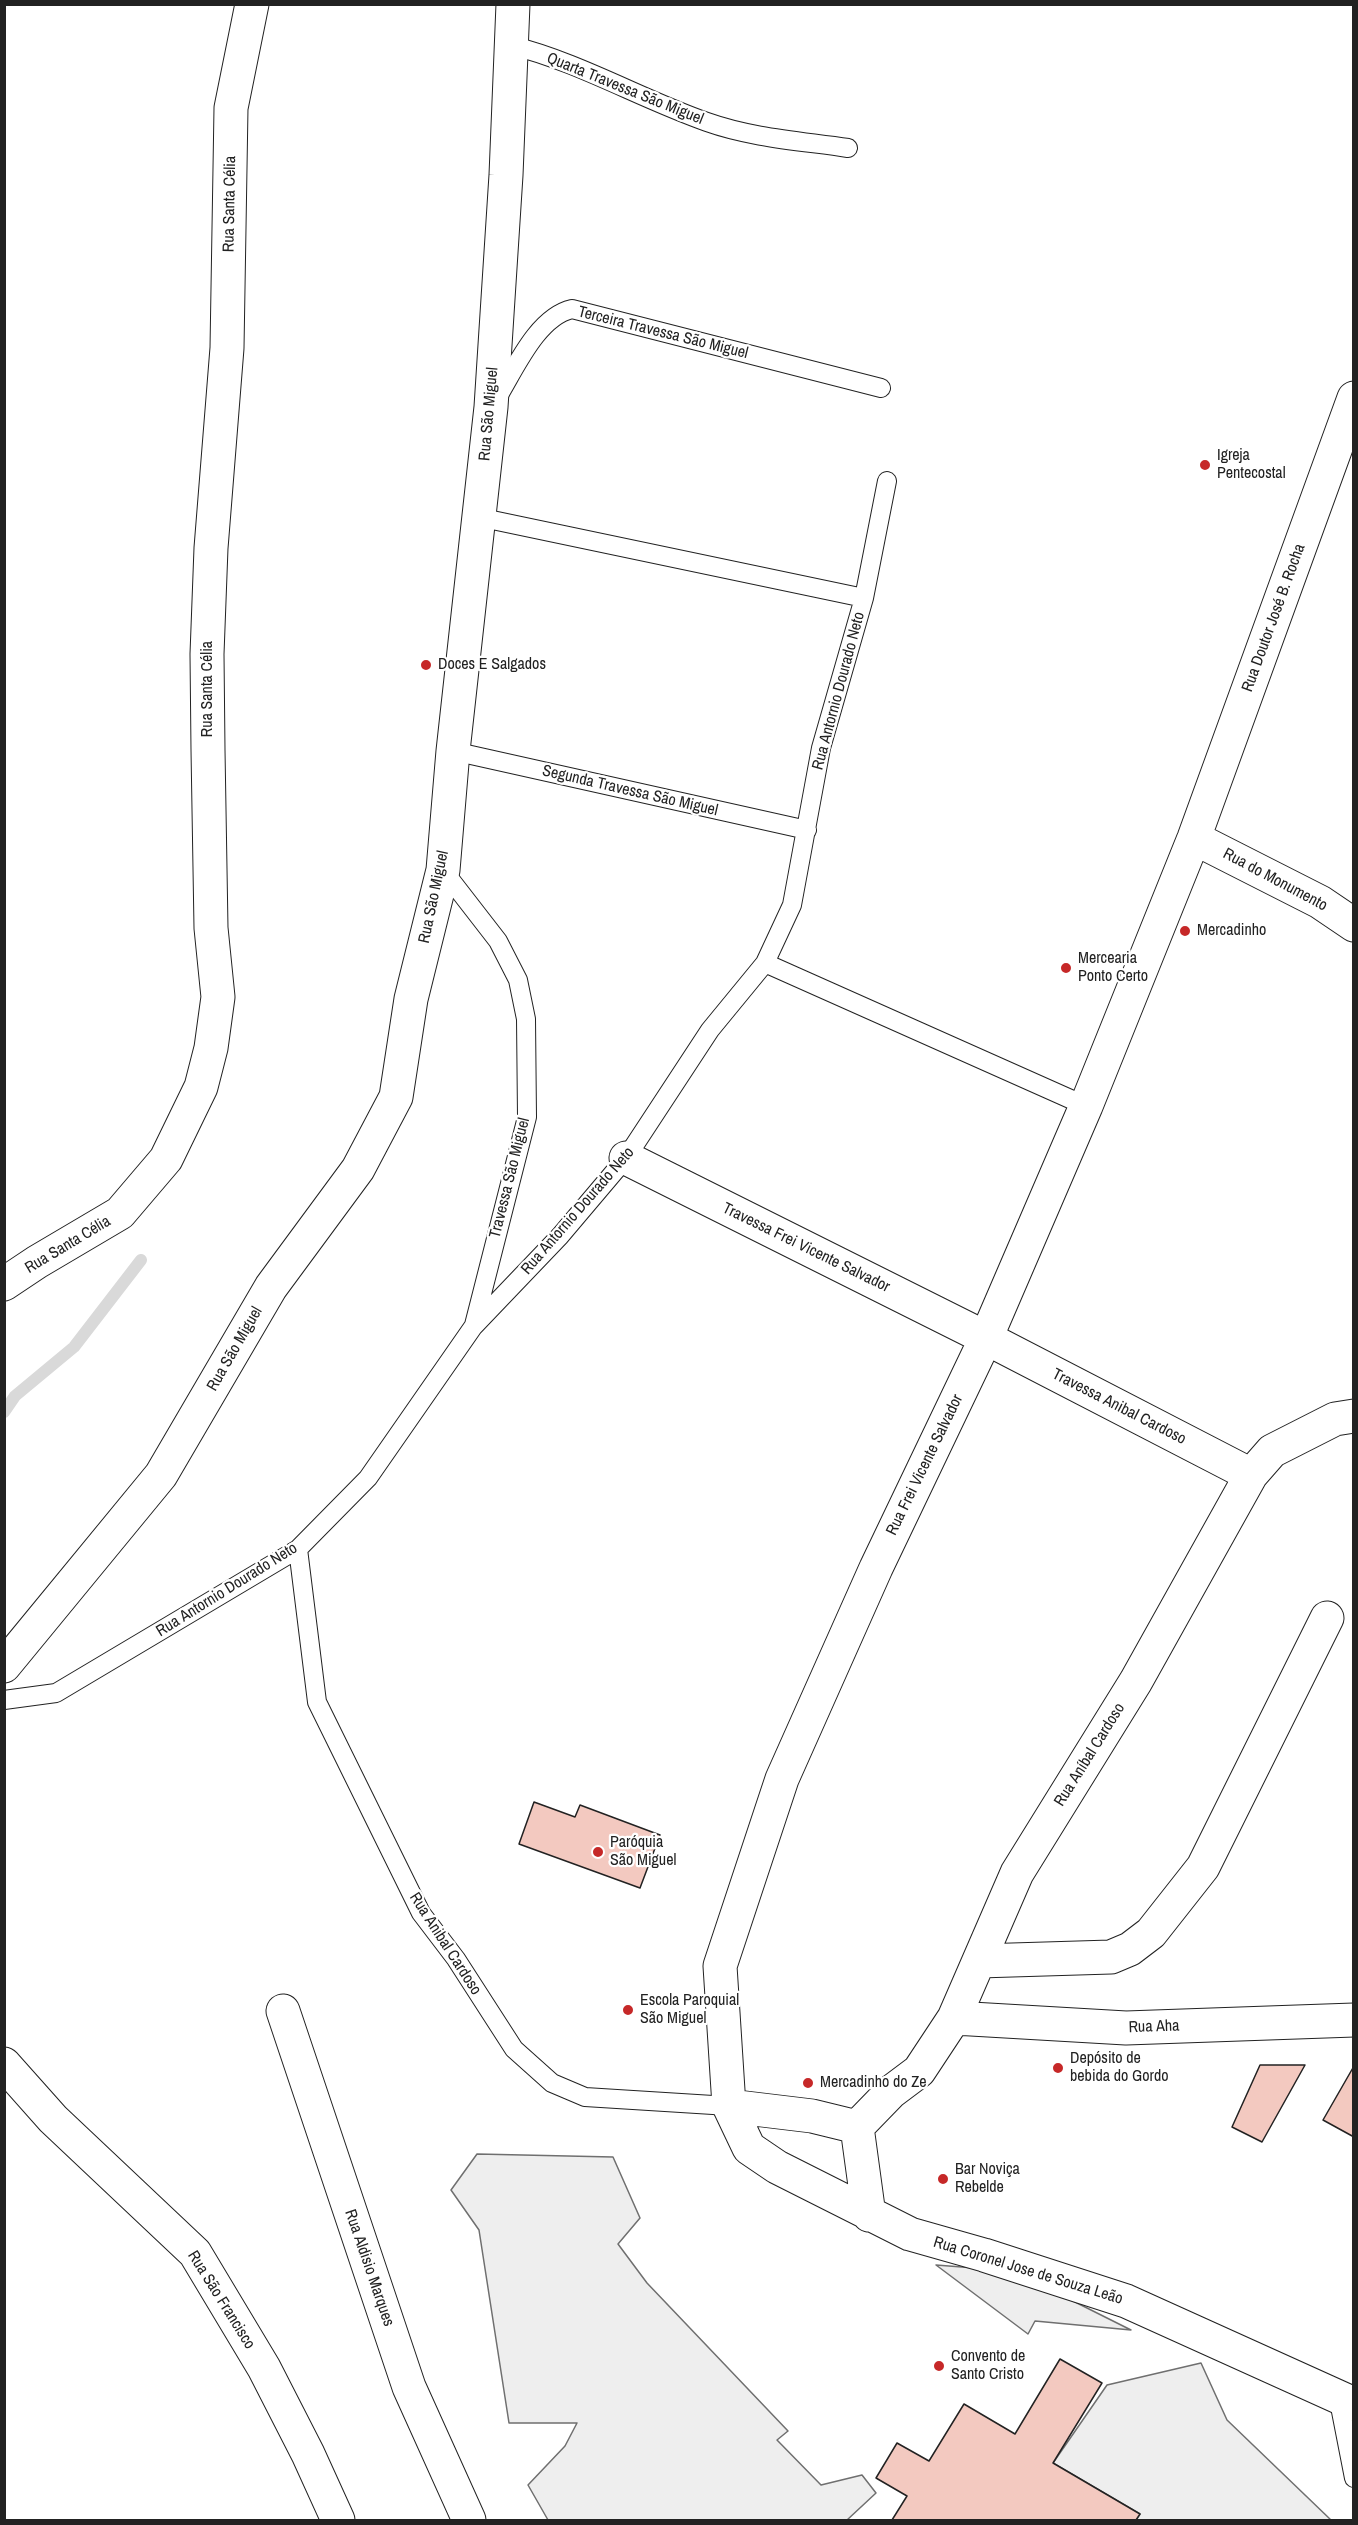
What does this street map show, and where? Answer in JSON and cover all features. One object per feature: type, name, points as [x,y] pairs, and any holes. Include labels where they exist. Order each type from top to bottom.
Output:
[{"type":"street","name":"Rua Santa Célia","points":[[4,1284],[120,1213],[166,1160],[201,1087],[211,1048],[218,997],[211,928],[207,664],[211,548],[227,348],[231,108],[252,4]]},
{"type":"street","name":"Rua São Miguel","points":[[4,1666],[161,1475],[272,1287],[358,1169],[396,1097],[411,999],[443,870],[453,751],[491,407],[506,175],[513,4]]},
{"type":"street","name":"Rua Doutor José B. Rocha","points":[[1194,838],[1353,398]]},
{"type":"street","name":"Rua do Monumento","points":[[1194,838],[1320,903],[1353,925]]},
{"type":"street","name":"Rua Frei Vicente Salvador","points":[[729,2106],[720,1966],[782,1779],[876,1569],[986,1338],[1086,1106],[1194,838]]},
{"type":"street","name":"Travessa Frei Vicente Salvador","points":[[626,1158],[986,1338]]},
{"type":"street","name":"Travessa Anibal Cardoso","points":[[986,1338],[1251,1475]]},
{"type":"street","name":"Rua Aníbal Cardoso","points":[[858,2127],[891,2091],[919,2071],[954,2018],[1017,1873],[1136,1681],[1251,1475],[1272,1451],[1335,1419],[1353,1416]]},
{"type":"street","points":[[979,1961],[1111,1957],[1130,1949],[1151,1933],[1203,1868],[1328,1618]]},
{"type":"street","name":"Rua Aldisio Marques","points":[[283,2011],[409,2387],[469,2520]]},
{"type":"street","name":"Rua Aha","points":[[954,2018],[1126,2028],[1353,2020]]},
{"type":"street","name":"Rua São Francisco","points":[[4,2064],[52,2119],[195,2253],[264,2368],[308,2454],[338,2520]]},
{"type":"street","points":[[729,2106],[812,2116],[858,2127],[869,2215]]},
{"type":"street","name":"Rua Coronel Jose de Souza Leão","points":[[729,2106],[749,2148],[777,2168],[869,2215],[910,2234],[984,2254],[1126,2301],[1346,2400]]},
{"type":"lane","name":"Quarta Travessa São Miguel","points":[[510,45],[558,60],[669,108],[710,123],[762,136],[848,148]]},
{"type":"lane","name":"Terceira Travessa São Miguel","points":[[491,407],[542,327],[561,312],[572,309],[882,388]]},
{"type":"lane","name":"Rua Antornio Dourado Neto","points":[[4,1700],[57,1693],[298,1549],[368,1478],[473,1327],[560,1236],[626,1158],[710,1030],[765,963],[792,905],[820,748],[864,598],[887,481]]},
{"type":"lane","points":[[478,517],[864,598]]},
{"type":"lane","name":"Segunda Travessa São Miguel","points":[[453,751],[807,830]]},
{"type":"lane","name":"Travessa São Miguel","points":[[443,870],[498,941],[518,980],[526,1019],[527,1117],[473,1327]]},
{"type":"lane","points":[[765,963],[1086,1106]]},
{"type":"lane","name":"Rua Anibal Cardoso","points":[[298,1549],[317,1702],[421,1913],[456,1959],[514,2049],[552,2083],[585,2097],[729,2106]]},
{"type":"lane","points":[[1346,2400],[1353,2478]]},
{"type":"shaded area","points":[[477,2154],[613,2157],[640,2218],[618,2244],[647,2283],[788,2431],[777,2440],[821,2485],[862,2475],[876,2493],[847,2520],[548,2520],[528,2485],[565,2446],[577,2423],[509,2423],[479,2230],[451,2190]]},
{"type":"shaded area","points":[[936,2265],[1013,2271],[1131,2330],[1035,2321],[1028,2334]]},
{"type":"shaded area","points":[[1201,2363],[1227,2420],[1331,2520],[1136,2520],[1140,2514],[1053,2463],[1107,2385]]},
{"type":"building","name":"Paróquia São Miguel","points":[[534,1802],[575,1817],[580,1805],[660,1835],[640,1888],[519,1844]]},
{"type":"building","points":[[1260,2065],[1305,2065],[1262,2142],[1232,2127]]},
{"type":"building","points":[[1354,2066],[1354,2137],[1323,2120]]},
{"type":"building","points":[[1060,2359],[1102,2383],[1053,2463],[1140,2514],[1136,2520],[892,2520],[907,2496],[876,2478],[897,2443],[929,2461],[964,2404],[1015,2434]]},
{"type":"waterway","points":[[4,1412],[15,1396],[74,1347],[141,1260]]},
{"type":"place","name":"Igreja Pentecostal","points":[[1205,465]]},
{"type":"place","name":"Doces E Salgados","points":[[426,665]]},
{"type":"place","name":"Mercadinho","points":[[1185,931]]},
{"type":"place","name":"Mercearia Ponto Certo","points":[[1066,968]]},
{"type":"place","name":"Paróquia São Miguel","points":[[598,1852]]},
{"type":"place","name":"Escola Paroquial São Miguel","points":[[628,2010]]},
{"type":"place","name":"Depósito de bebida do Gordo","points":[[1058,2068]]},
{"type":"place","name":"Mercadinho do Ze","points":[[808,2083]]},
{"type":"place","name":"Bar Noviça Rebelde","points":[[943,2179]]},
{"type":"place","name":"Convento de Santo Cristo","points":[[939,2366]]}]
